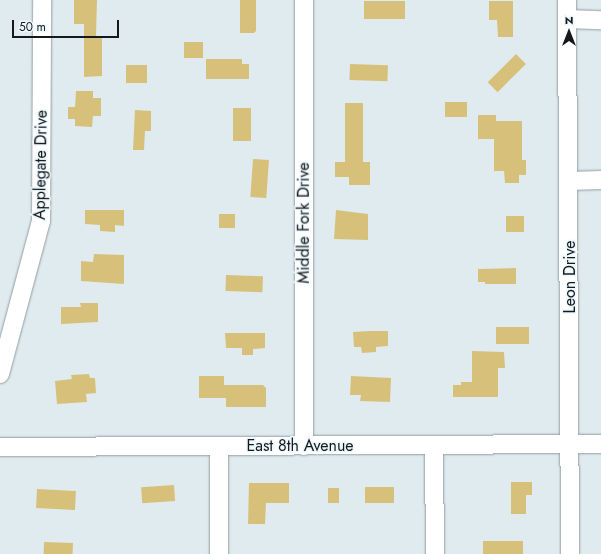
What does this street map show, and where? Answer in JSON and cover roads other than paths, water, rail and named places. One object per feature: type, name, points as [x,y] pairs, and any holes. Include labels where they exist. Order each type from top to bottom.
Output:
[{"type":"street","name":"Applegate Drive","points":[[0,374],[41,221],[42,0]]},
{"type":"street","name":"Middle Fork Drive","points":[[304,0],[304,446]]},
{"type":"street","name":"Leon Drive","points":[[567,0],[570,554]]},
{"type":"street","points":[[567,19],[601,20]]},
{"type":"street","points":[[569,181],[601,180]]},
{"type":"street","name":"East 8th Avenue","points":[[0,448],[601,444]]},
{"type":"street","points":[[434,445],[435,554]]},
{"type":"street","points":[[219,446],[220,554]]}]
